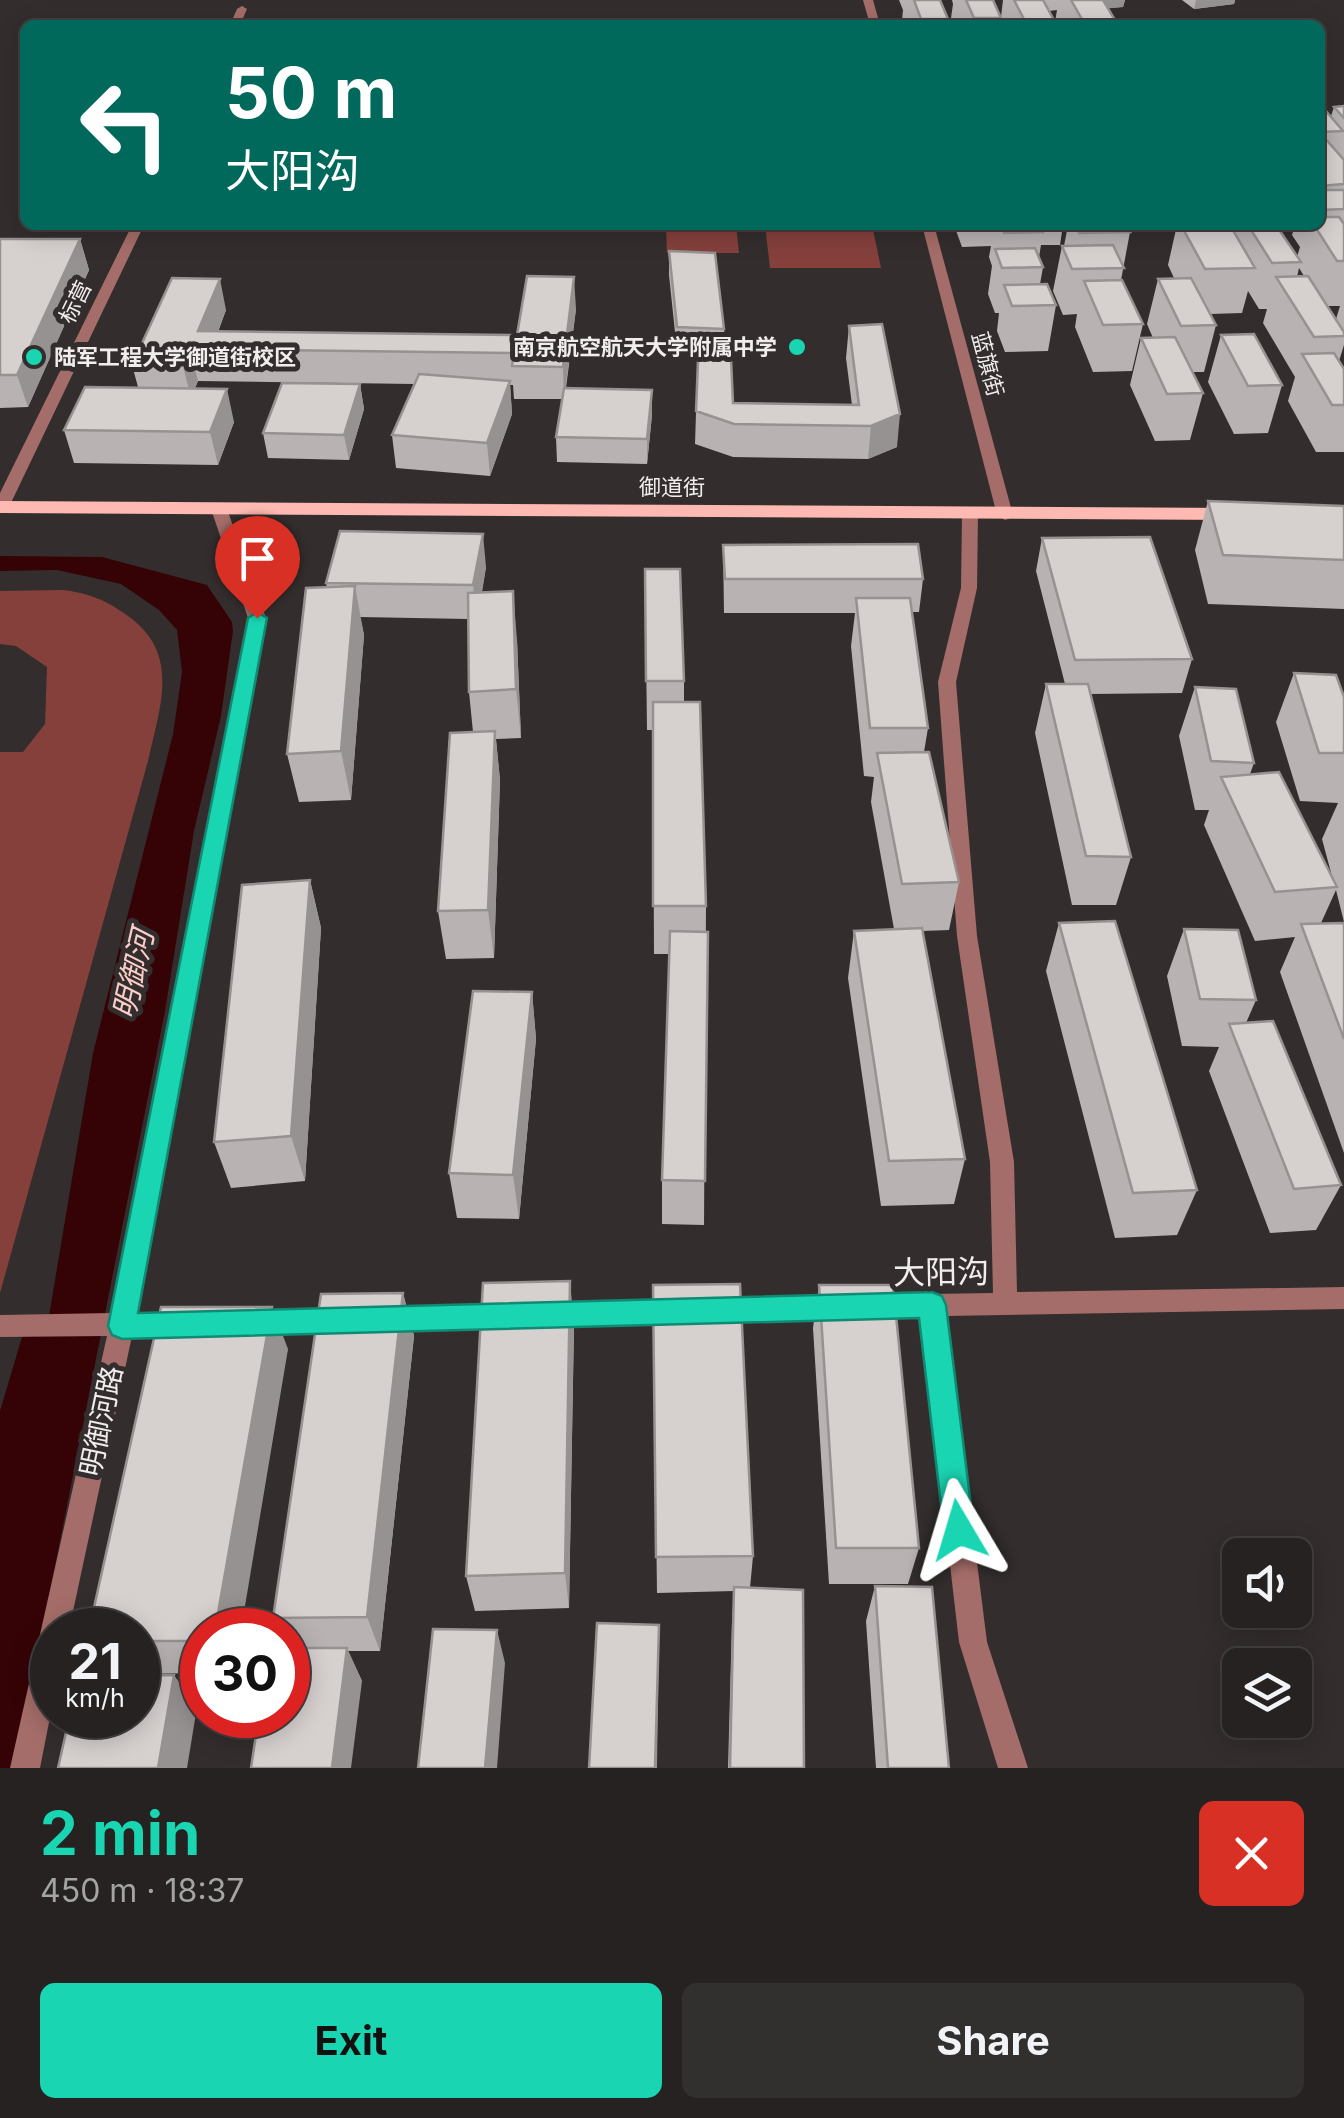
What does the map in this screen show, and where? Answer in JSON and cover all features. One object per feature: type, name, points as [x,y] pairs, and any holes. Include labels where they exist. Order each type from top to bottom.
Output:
[{"type":"main road","name":"御道街","points":[[0,508],[1005,515],[1264,513]]},
{"type":"street","points":[[236,20],[242,9]]},
{"type":"street","name":"标营","points":[[0,508],[136,230]]},
{"type":"street","name":"蓝旗街","points":[[929,230],[1005,515]]},
{"type":"street","name":"明御河路","points":[[60,1608],[121,1326],[257,618],[219,509]]},
{"type":"street","points":[[970,514],[969,588],[946,682],[967,936],[1002,1162],[1005,1303]]},
{"type":"street","name":"大阳沟","points":[[0,1326],[1344,1298]]},
{"type":"street","points":[[932,1305],[972,1642],[1012,1768]]},
{"type":"street","points":[[25,1768],[31,1738]]},
{"type":"shaded area","points":[[666,230],[737,230],[739,253],[667,253]]},
{"type":"shaded area","points":[[766,230],[873,230],[881,268],[770,268]]},
{"type":"shaded area","points":[[62,590],[105,602],[145,631],[161,664],[161,701],[148,761],[0,1293],[0,752],[23,752],[45,724],[47,667],[16,646],[0,644],[0,591]]},
{"type":"water","name":"明御河","points":[[0,556],[102,557],[207,585],[232,622],[233,631],[221,716],[194,831],[165,1011],[47,1608],[30,1608],[30,1692],[15,1768],[0,1768],[0,1542],[47,1328],[93,1053],[173,734],[182,672],[177,630],[159,610],[121,584],[57,570],[0,571]]},
{"type":"building","points":[[914,0],[940,0],[948,19],[921,19]]},
{"type":"building","points":[[966,0],[993,0],[1001,18],[974,18]]},
{"type":"building","points":[[1014,0],[1043,0],[1054,20],[1024,20]]},
{"type":"building","points":[[1071,0],[1103,0],[1115,20],[1082,20]]},
{"type":"building","points":[[1325,110],[1343,131],[1325,132]]},
{"type":"building","points":[[1325,138],[1344,160],[1344,184],[1325,186]]},
{"type":"building","points":[[1325,190],[1344,190],[1344,209],[1325,210]]},
{"type":"building","points":[[1325,217],[1339,217],[1344,224],[1344,261],[1337,261],[1317,230],[1325,230]]},
{"type":"building","points":[[1003,230],[1043,232],[1004,233]]},
{"type":"building","points":[[1078,230],[1130,232],[1079,233]]},
{"type":"building","points":[[1184,230],[1233,230],[1255,268],[1205,269]]},
{"type":"building","points":[[1251,230],[1279,230],[1301,262],[1272,263]]},
{"type":"building","points":[[0,239],[80,239],[17,375],[0,375]]},
{"type":"building","points":[[1113,245],[1124,268],[1072,269],[1062,246]]},
{"type":"building","points":[[1035,248],[1043,267],[1002,268],[995,249]]},
{"type":"building","points":[[669,251],[715,253],[724,329],[677,327]]},
{"type":"building","points":[[527,276],[574,277],[563,367],[512,366],[514,353],[190,349],[183,366],[132,365],[172,278],[220,279],[198,331],[517,335]]},
{"type":"building","points":[[1308,276],[1344,336],[1314,337],[1276,277]]},
{"type":"building","points":[[1191,278],[1216,325],[1181,326],[1158,279]]},
{"type":"building","points":[[1122,280],[1143,324],[1103,325],[1084,281]]},
{"type":"building","points":[[1047,284],[1056,305],[1012,306],[1004,285]]},
{"type":"building","points":[[882,324],[900,414],[871,426],[734,424],[696,411],[699,336],[730,336],[733,403],[859,405],[849,326]]},
{"type":"building","points":[[1254,334],[1282,385],[1248,386],[1221,335]]},
{"type":"building","points":[[1175,337],[1203,393],[1167,394],[1141,338]]},
{"type":"building","points":[[1334,353],[1344,369],[1344,405],[1332,405],[1302,354]]},
{"type":"building","points":[[419,374],[510,381],[487,443],[392,435]]},
{"type":"building","points":[[282,383],[360,384],[344,435],[263,433]]},
{"type":"building","points":[[85,387],[227,389],[210,432],[64,430]]},
{"type":"building","points":[[564,388],[652,390],[647,439],[556,437]]},
{"type":"building","points":[[1208,501],[1344,506],[1344,560],[1223,555]]},
{"type":"building","points":[[340,531],[483,534],[473,585],[326,583]]},
{"type":"building","points":[[1150,537],[1192,659],[1075,660],[1042,538]]},
{"type":"building","points":[[918,544],[923,579],[725,579],[723,545]]},
{"type":"building","points":[[645,569],[680,569],[684,681],[646,681]]},
{"type":"building","points":[[355,586],[341,751],[287,754],[306,588]]},
{"type":"building","points":[[513,591],[516,689],[469,692],[468,593]]},
{"type":"building","points":[[856,598],[910,598],[928,728],[870,728]]},
{"type":"building","points":[[1294,673],[1336,675],[1344,697],[1344,753],[1319,753]]},
{"type":"building","points":[[1046,684],[1088,684],[1131,857],[1086,856]]},
{"type":"building","points":[[1195,687],[1236,689],[1254,763],[1211,761]]},
{"type":"building","points":[[653,702],[700,702],[706,906],[653,906]]},
{"type":"building","points":[[495,731],[488,910],[438,911],[450,733]]},
{"type":"building","points":[[929,752],[959,882],[902,884],[877,753]]},
{"type":"building","points":[[1279,772],[1337,887],[1275,892],[1221,777]]},
{"type":"building","points":[[310,880],[291,1136],[214,1142],[242,885]]},
{"type":"building","points":[[1115,921],[1197,1190],[1133,1193],[1059,923]]},
{"type":"building","points":[[1344,923],[1344,1039],[1301,924]]},
{"type":"building","points":[[922,928],[965,1159],[889,1161],[854,931]]},
{"type":"building","points":[[1184,929],[1238,930],[1256,1000],[1200,999]]},
{"type":"building","points":[[670,931],[708,932],[705,1181],[662,1180]]},
{"type":"building","points":[[473,991],[532,992],[513,1175],[449,1173]]},
{"type":"building","points":[[1273,1021],[1341,1185],[1294,1189],[1229,1024]]},
{"type":"building","points":[[570,1281],[565,1573],[466,1576],[483,1283]]},
{"type":"building","points":[[740,1284],[753,1556],[656,1557],[653,1285]]},
{"type":"building","points":[[819,1285],[893,1285],[919,1548],[836,1548]]},
{"type":"building","points":[[403,1293],[367,1617],[310,1618],[310,1608],[274,1608],[321,1294]]},
{"type":"building","points":[[161,1307],[272,1307],[219,1608],[180,1608],[180,1641],[160,1641],[160,1608],[94,1608]]},
{"type":"building","points":[[875,1586],[932,1587],[949,1768],[888,1768]]},
{"type":"building","points":[[734,1587],[803,1590],[804,1768],[730,1768]]},
{"type":"building","points":[[597,1623],[659,1625],[655,1768],[589,1768]]},
{"type":"building","points":[[433,1629],[497,1630],[485,1768],[418,1768]]},
{"type":"building","points":[[310,1648],[347,1648],[332,1768],[251,1768],[256,1738],[310,1738]]},
{"type":"building","points":[[160,1675],[174,1675],[158,1768],[58,1768],[65,1738],[160,1738]]},
{"type":"waterway","name":"明御河","points":[[0,1534],[42,1356]]},
{"type":"place","name":"南京航空航天大学附属中学","points":[[797,347]]},
{"type":"place","name":"陆军工程大学御道街校区","points":[[34,357]]},
{"type":"route","points":[[257,618],[122,1326],[932,1305],[959,1530]]}]
